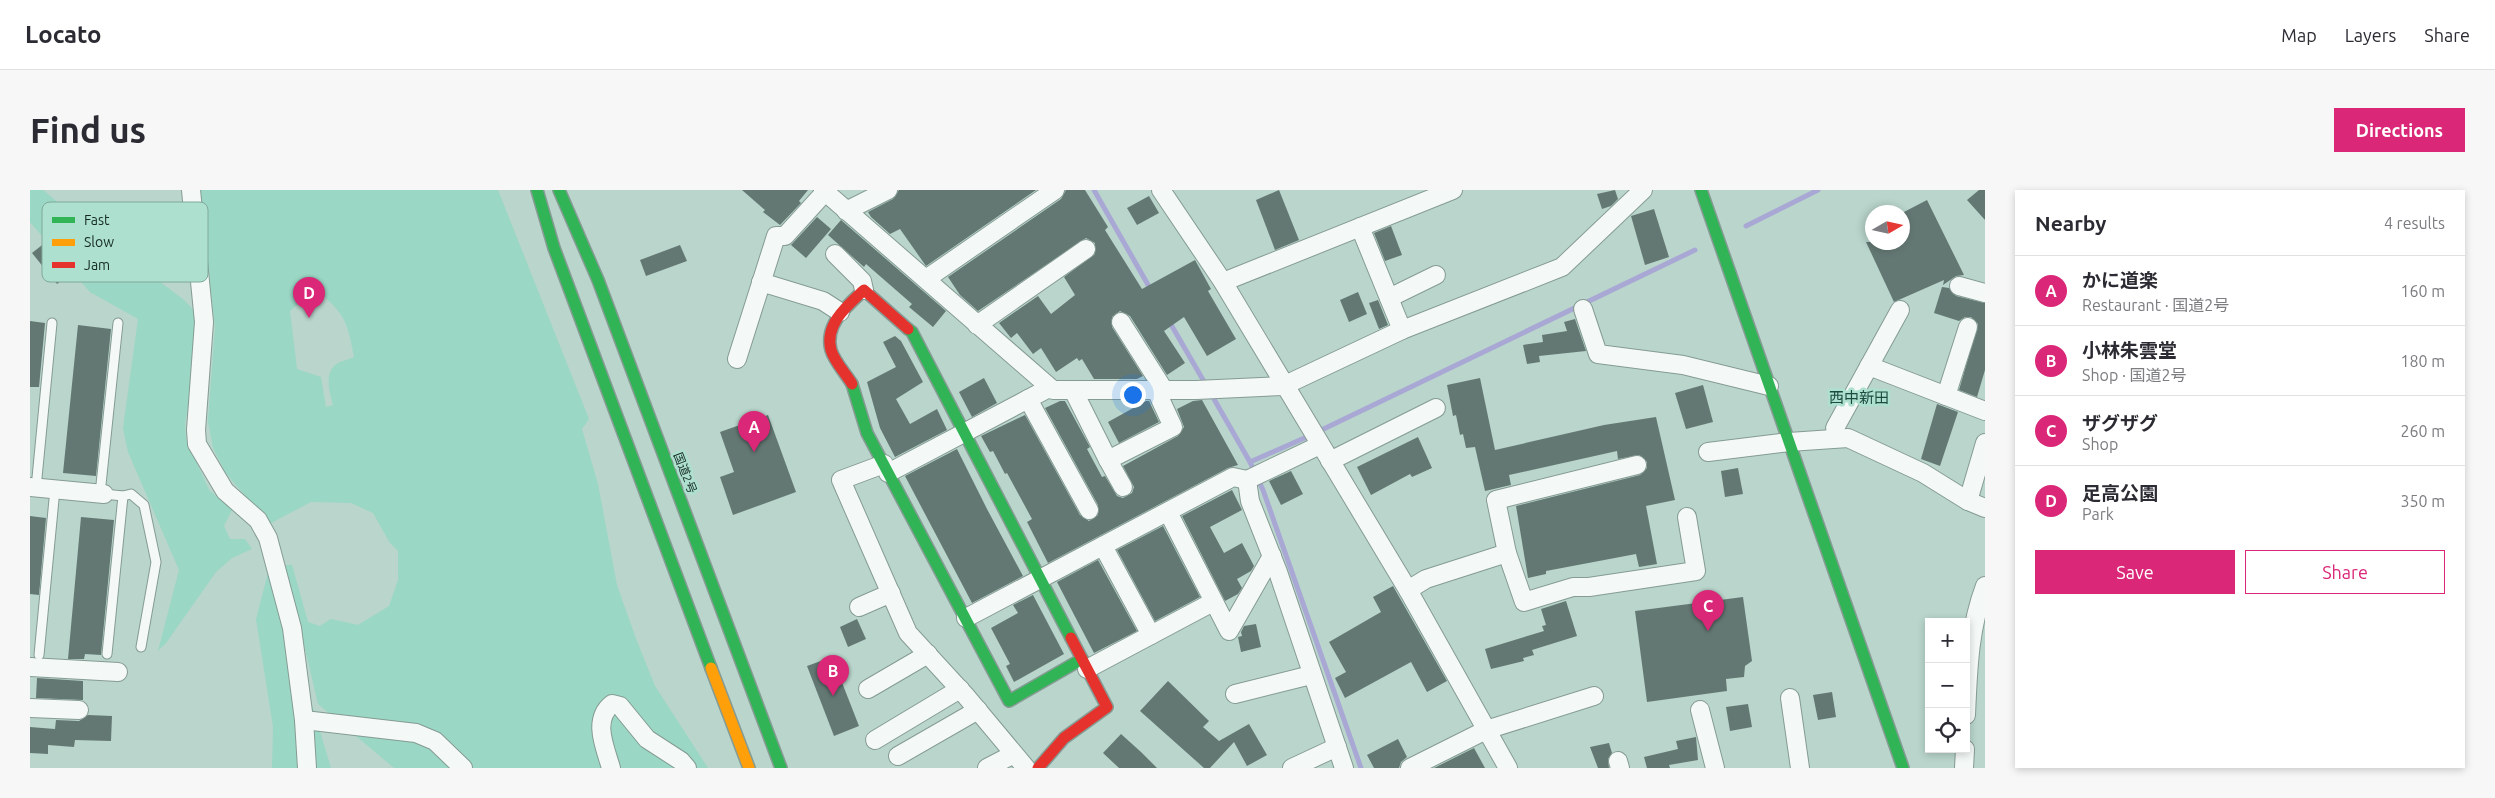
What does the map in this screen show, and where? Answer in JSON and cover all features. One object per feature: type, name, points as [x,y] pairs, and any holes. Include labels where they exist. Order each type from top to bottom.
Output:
[{"type":"main road","points":[[536,190],[554,248],[749,768]]},
{"type":"main road","name":"国道2号","points":[[559,190],[574,229],[598,280],[781,768]]},
{"type":"main road","points":[[1700,190],[1903,768]]},
{"type":"main road","points":[[531,211],[554,248]]},
{"type":"main road","points":[[584,218],[598,280]]},
{"type":"main road","points":[[1038,768],[1064,738],[1107,707],[912,332],[864,290],[840,312],[831,333],[831,350],[855,388],[867,433],[1009,701],[1084,664]]},
{"type":"street","points":[[846,210],[888,190]]},
{"type":"street","points":[[926,279],[1055,190]]},
{"type":"street","points":[[1161,190],[1223,282],[1283,386],[1408,590],[1508,768]]},
{"type":"street","points":[[737,359],[776,236],[785,236],[824,191],[1052,390],[1160,390],[1283,386],[1402,330],[1562,267],[1637,193]]},
{"type":"street","points":[[1223,282],[1446,191]]},
{"type":"street","points":[[1360,227],[1402,330]]},
{"type":"street","points":[[978,325],[1086,249]]},
{"type":"street","points":[[835,254],[862,281],[864,290]]},
{"type":"street","points":[[1389,298],[1436,275]]},
{"type":"street","points":[[200,282],[204,322],[196,430],[197,444],[225,491],[264,528],[292,628],[304,720],[307,768]]},
{"type":"street","points":[[761,282],[823,301],[840,312]]},
{"type":"street","points":[[1959,286],[1985,294]]},
{"type":"street","points":[[1583,309],[1598,354],[1684,365],[1769,386]]},
{"type":"street","points":[[1835,428],[1900,310]]},
{"type":"street","points":[[1108,460],[1173,427],[1160,390],[1120,322]]},
{"type":"street","points":[[1946,396],[1968,327]]},
{"type":"street","points":[[1869,366],[1985,411]]},
{"type":"street","points":[[1026,768],[960,689],[908,632],[841,480],[886,469],[964,432],[1049,388]]},
{"type":"street","points":[[1073,390],[1123,487]]},
{"type":"street","points":[[1028,399],[1089,510]]},
{"type":"street","points":[[1330,461],[1436,408]]},
{"type":"street","points":[[966,618],[1233,477],[1247,480],[1316,437]]},
{"type":"street","points":[[1708,452],[1788,442],[1855,439],[1923,473],[1968,501],[1985,508]]},
{"type":"street","points":[[1968,501],[1985,443]]},
{"type":"street","points":[[1637,465],[1496,500],[1507,553],[1524,602],[1574,587],[1589,587],[1696,571],[1687,517]]},
{"type":"street","points":[[1247,480],[1250,501],[1272,556],[1344,768]]},
{"type":"street","points":[[33,487],[102,494]]},
{"type":"street","points":[[1168,512],[1229,631],[1272,556]]},
{"type":"street","points":[[1103,546],[1151,635]]},
{"type":"street","points":[[1408,590],[1426,579],[1507,553]]},
{"type":"street","points":[[1966,708],[1969,656],[1973,627],[1985,586]]},
{"type":"street","points":[[859,607],[891,594]]},
{"type":"street","points":[[1084,664],[1151,635],[1213,602]]},
{"type":"street","points":[[868,689],[928,654]]},
{"type":"street","points":[[34,661],[118,672]]},
{"type":"street","points":[[1235,694],[1311,675]]},
{"type":"street","points":[[875,740],[960,689]]},
{"type":"street","points":[[1410,768],[1486,730],[1594,696]]},
{"type":"street","points":[[1790,698],[1800,768]]},
{"type":"street","points":[[611,768],[600,724],[604,711],[612,704],[620,706],[647,740],[681,761],[687,768]]},
{"type":"street","points":[[30,708],[79,710]]},
{"type":"street","points":[[898,756],[978,710]]},
{"type":"street","points":[[1700,710],[1715,768]]},
{"type":"street","points":[[304,720],[416,733],[435,741],[463,768]]},
{"type":"street","points":[[1292,768],[1337,747]]},
{"type":"street","points":[[1964,768],[1965,753]]},
{"type":"street","points":[[987,768],[1014,754]]},
{"type":"lane","points":[[118,323],[102,494],[123,496],[131,494],[144,505],[156,562],[141,647]]},
{"type":"lane","points":[[33,487],[52,324]]},
{"type":"lane","points":[[34,661],[56,490]]},
{"type":"lane","points":[[107,654],[123,496]]},
{"type":"green space","points":[[30,190],[43,190],[57,202],[42,202],[42,236],[30,222]]},
{"type":"green space","points":[[199,190],[498,190],[589,419],[582,429],[598,484],[617,585],[635,636],[655,686],[708,768],[394,768],[318,704],[283,565],[292,565],[308,622],[320,626],[331,619],[358,625],[389,606],[398,580],[398,551],[390,543],[373,513],[351,503],[311,502],[269,524],[225,472],[213,448],[208,421],[215,327],[208,267],[208,202],[200,202]],"holes":[[[315,289],[339,311],[346,325],[354,357],[337,364],[332,369],[329,384],[333,405],[326,407],[321,377],[297,369],[290,311]]]},
{"type":"green space","points":[[81,282],[160,282],[184,300],[199,316],[195,371],[185,423],[186,439],[209,490],[232,510],[224,526],[230,539],[245,539],[252,549],[232,558],[216,572],[166,643],[158,651],[179,570],[128,452],[123,428],[138,319],[90,292]]},
{"type":"green space","points":[[270,565],[331,768],[272,768],[273,727],[256,619]]},
{"type":"building","points":[[742,190],[808,190],[799,201],[801,203],[780,225],[763,212],[765,210]]},
{"type":"building","points":[[899,190],[1036,190],[926,266],[900,229],[890,234],[868,212],[893,199]]},
{"type":"building","points":[[1066,190],[1085,190],[1108,227],[1105,230],[1142,289],[1195,260],[1211,289],[1208,291],[1236,339],[1207,356],[1184,317],[1164,331],[1185,363],[1167,375],[1130,316],[1120,311],[1112,317],[1112,327],[1143,376],[1137,379],[1094,379],[1082,359],[1079,361],[1077,358],[1056,372],[1041,348],[1033,354],[1017,333],[1011,338],[999,323],[1038,296],[1051,314],[1075,295],[1064,277],[1095,254],[1095,243],[1086,238],[978,311],[960,295],[948,277],[1061,199]]},
{"type":"building","points":[[1279,190],[1299,240],[1275,250],[1256,200]]},
{"type":"building","points":[[1615,190],[1618,199],[1611,206],[1602,209],[1597,194]]},
{"type":"building","points":[[1979,190],[1985,190],[1985,220],[1967,200]]},
{"type":"building","points":[[1149,196],[1159,213],[1137,225],[1127,208]]},
{"type":"building","points":[[1927,200],[1964,275],[1956,276],[1943,285],[1944,280],[1894,302],[1870,250],[1910,250],[1910,209]]},
{"type":"building","points":[[1654,209],[1669,257],[1645,265],[1631,216]]},
{"type":"building","points":[[817,217],[831,229],[806,258],[791,245]]},
{"type":"building","points":[[841,220],[946,311],[933,327],[909,307],[912,304],[866,264],[864,267],[828,235]]},
{"type":"building","points":[[1391,226],[1402,255],[1385,261],[1374,233]]},
{"type":"building","points":[[42,245],[42,265],[32,253]]},
{"type":"building","points":[[680,245],[687,261],[646,276],[640,260]]},
{"type":"building","points":[[1942,287],[1949,288],[1956,296],[1985,303],[1985,370],[1977,397],[1959,390],[1978,324],[1971,317],[1965,317],[1959,321],[1934,313]]},
{"type":"building","points":[[1358,292],[1367,314],[1349,322],[1340,300]]},
{"type":"building","points":[[1378,300],[1388,325],[1379,329],[1369,303]]},
{"type":"building","points":[[1575,319],[1586,351],[1539,356],[1540,362],[1527,364],[1523,345],[1543,342],[1542,335],[1567,331],[1564,322]]},
{"type":"building","points":[[30,321],[45,323],[39,387],[30,387]]},
{"type":"building","points":[[78,325],[111,329],[96,476],[63,473]]},
{"type":"building","points":[[895,336],[901,341],[923,382],[896,399],[910,424],[937,409],[947,430],[895,457],[880,428],[867,382],[896,367],[883,342]]},
{"type":"building","points":[[984,378],[997,403],[972,417],[959,392]]},
{"type":"building","points":[[1480,378],[1495,450],[1604,425],[1656,417],[1675,500],[1646,506],[1657,564],[1639,567],[1636,554],[1546,571],[1546,574],[1528,578],[1516,506],[1640,475],[1647,468],[1647,462],[1639,455],[1618,459],[1617,451],[1509,475],[1511,485],[1485,491],[1475,447],[1466,448],[1463,434],[1460,435],[1456,415],[1453,416],[1447,385]]},
{"type":"building","points":[[1703,385],[1713,422],[1686,429],[1675,393]]},
{"type":"building","points":[[1202,400],[1238,465],[1228,468],[1048,563],[1027,522],[1032,519],[1007,473],[1005,474],[993,451],[990,452],[981,436],[1025,415],[1080,515],[1089,521],[1098,515],[1098,505],[1045,408],[1060,401],[1065,401],[1090,447],[1087,449],[1102,477],[1105,476],[1117,496],[1123,498],[1132,493],[1134,487],[1123,466],[1178,436],[1184,427],[1177,409],[1193,401]]},
{"type":"building","points":[[1149,401],[1159,422],[1119,443],[1108,422]]},
{"type":"building","points":[[1937,404],[1958,412],[1940,466],[1921,459]]},
{"type":"building","points":[[768,415],[796,492],[733,515],[720,477],[734,472],[720,432]]},
{"type":"building","points":[[1418,437],[1432,468],[1412,477],[1410,474],[1371,495],[1357,467]]},
{"type":"building","points":[[957,449],[1023,576],[972,603],[905,476]]},
{"type":"building","points":[[1738,468],[1743,494],[1725,497],[1721,471]]},
{"type":"building","points":[[1291,471],[1303,494],[1281,505],[1269,481]]},
{"type":"building","points":[[1232,490],[1242,510],[1210,527],[1224,553],[1242,543],[1254,566],[1251,571],[1237,579],[1242,588],[1238,594],[1225,601],[1182,516]]},
{"type":"building","points":[[30,516],[46,518],[39,595],[30,594]]},
{"type":"building","points":[[81,517],[114,520],[101,655],[85,654],[84,659],[68,659]]},
{"type":"building","points":[[1163,526],[1200,597],[1155,621],[1117,550]]},
{"type":"building","points":[[1098,560],[1137,631],[1094,653],[1057,582]]},
{"type":"building","points":[[1393,586],[1447,681],[1427,692],[1411,662],[1345,698],[1335,678],[1346,672],[1329,642],[1381,612],[1373,597]]},
{"type":"building","points":[[1033,595],[1064,654],[1014,682],[1006,666],[1010,664],[991,628],[1018,613],[1013,605]]},
{"type":"building","points":[[1743,597],[1752,661],[1745,666],[1744,677],[1726,679],[1727,691],[1647,702],[1635,611]]},
{"type":"building","points":[[1566,601],[1577,636],[1532,650],[1534,655],[1523,658],[1524,661],[1491,669],[1485,649],[1544,631],[1542,626],[1546,625],[1541,609]]},
{"type":"building","points":[[857,619],[866,639],[848,647],[840,627]]},
{"type":"building","points":[[1256,624],[1261,647],[1241,652],[1238,637],[1242,636],[1241,632],[1244,626]]},
{"type":"building","points":[[832,657],[859,726],[834,736],[807,666]]},
{"type":"building","points":[[37,678],[83,681],[83,700],[36,698]]},
{"type":"building","points":[[1168,681],[1209,721],[1203,727],[1219,741],[1249,724],[1267,755],[1247,766],[1234,742],[1210,768],[1204,768],[1140,711]]},
{"type":"building","points":[[1832,692],[1836,717],[1818,720],[1813,695]]},
{"type":"building","points":[[1748,704],[1752,727],[1730,731],[1726,707]]},
{"type":"building","points":[[88,715],[112,716],[111,741],[75,740],[74,747],[48,745],[48,754],[30,753],[30,727],[55,729],[56,720],[79,721]]},
{"type":"building","points":[[1121,734],[1157,768],[1119,768],[1103,753]]},
{"type":"building","points":[[1696,737],[1698,760],[1669,765],[1670,768],[1647,768],[1644,757],[1678,749],[1676,741]]},
{"type":"building","points":[[1398,739],[1407,757],[1401,762],[1399,768],[1374,768],[1367,755]]},
{"type":"building","points":[[1609,743],[1612,753],[1608,759],[1609,768],[1598,768],[1590,747]]},
{"type":"building","points":[[1474,748],[1485,768],[1434,768]]},
{"type":"waterway","points":[[1094,190],[1151,290]]},
{"type":"waterway","points":[[1746,226],[1818,190]]},
{"type":"waterway","points":[[1250,462],[1309,436],[1695,250]]},
{"type":"waterway","points":[[1169,321],[1206,385]]},
{"type":"waterway","points":[[1210,392],[1250,462],[1263,490],[1361,768]]},
{"type":"traffic: fast","points":[[537,190],[554,248],[711,668]]},
{"type":"traffic: fast","points":[[559,190],[598,280],[781,768]]},
{"type":"traffic: fast","points":[[1701,190],[1903,768]]},
{"type":"traffic: fast","points":[[908,329],[912,332],[1071,638]]},
{"type":"traffic: fast","points":[[852,384],[867,433],[1009,701],[1082,659]]},
{"type":"traffic: slow","points":[[711,668],[749,768]]},
{"type":"traffic: jam","points":[[852,384],[835,359],[830,341],[834,324],[851,302],[864,290],[908,329]]},
{"type":"traffic: jam","points":[[1038,768],[1064,738],[1107,707],[1071,638]]},
{"type":"place","name":"足高公園","points":[[309,318]]},
{"type":"place","name":"かに道楽","points":[[754,452]]},
{"type":"place","name":"ザグザグ","points":[[1708,631]]},
{"type":"place","name":"小林朱雲堂","points":[[833,696]]},
{"type":"district","name":"西中新田","points":[[1859,398]]}]
